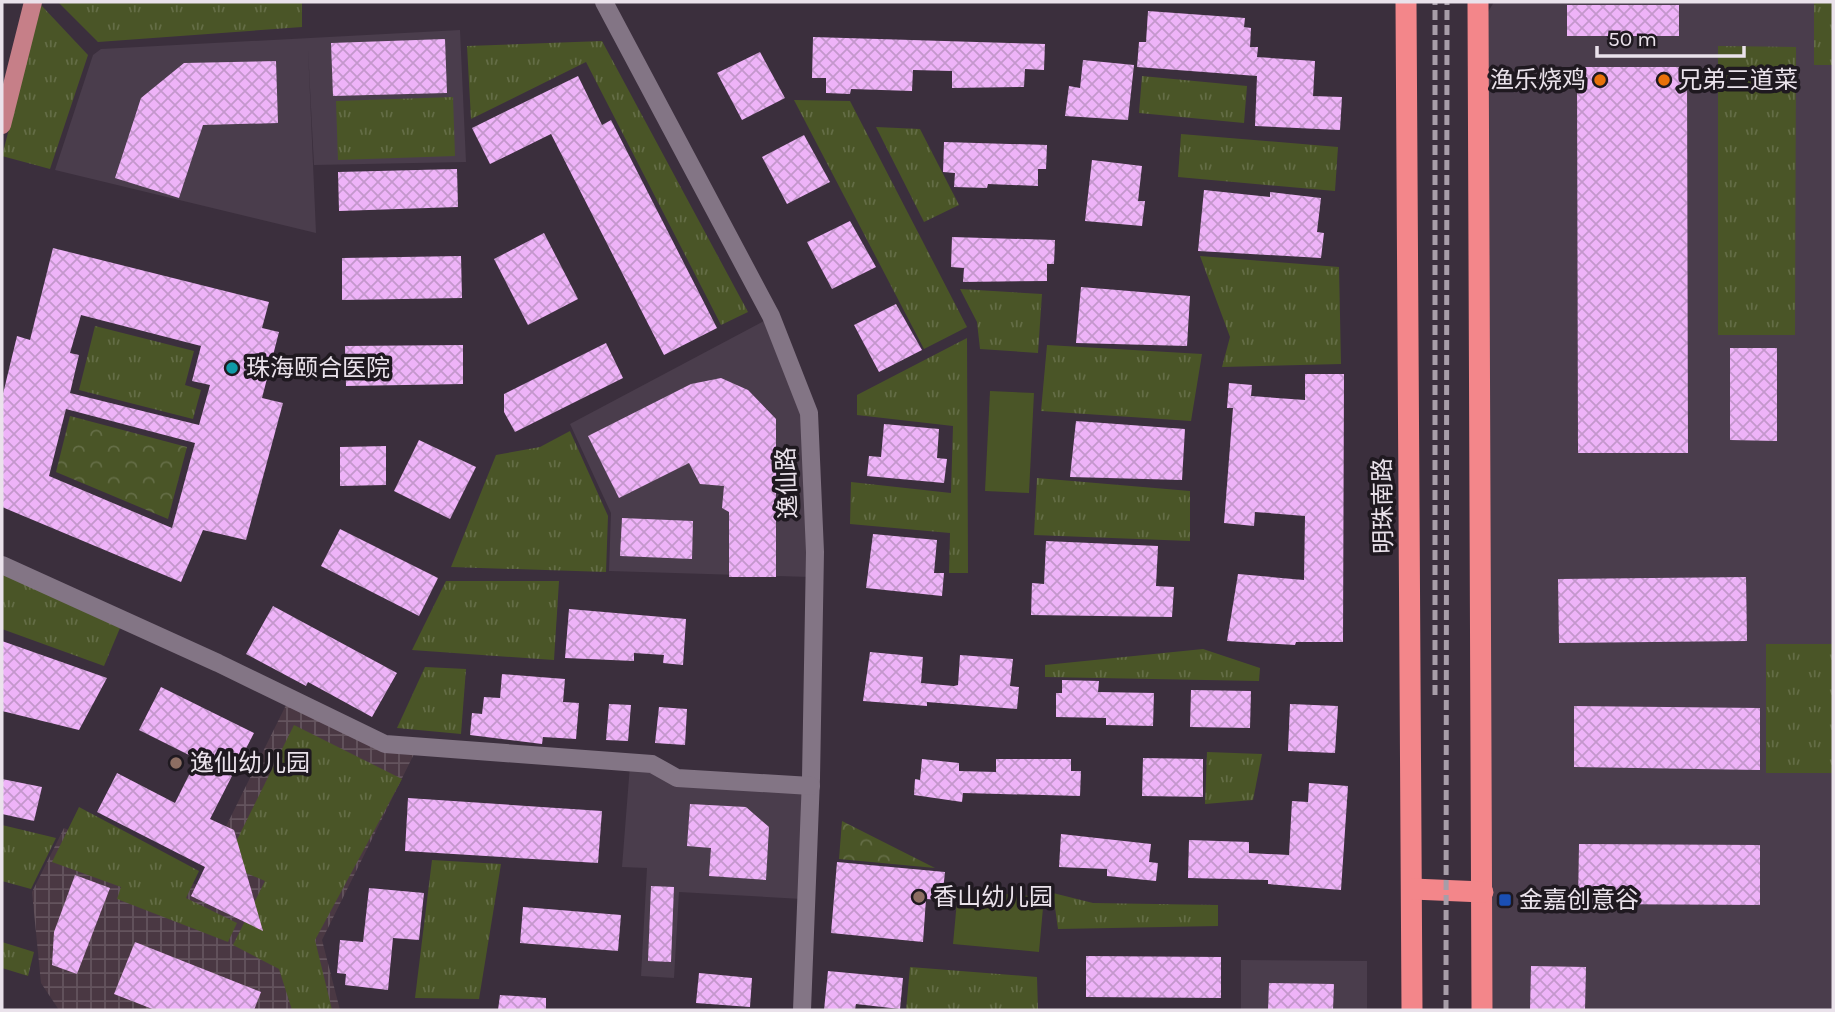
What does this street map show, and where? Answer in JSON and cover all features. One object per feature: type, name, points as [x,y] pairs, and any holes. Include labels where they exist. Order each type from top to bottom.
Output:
[{"type":"highway","points":[[1478,2],[1482,1010]]},
{"type":"highway","name":"明珠南路","points":[[1405,3],[1412,1010]]},
{"type":"highway","points":[[1413,889],[1483,892]]},
{"type":"main road","points":[[2,125],[33,2]]},
{"type":"street","name":"逸仙路","points":[[604,2],[771,316],[809,413],[815,552],[811,786],[802,1010]]},
{"type":"street","points":[[2,565],[218,663],[386,744],[652,764],[677,779],[811,786]]},
{"type":"shaded area","points":[[1494,2],[1833,2],[1833,1010],[1482,1010],[1480,25]]},
{"type":"shaded area","points":[[460,30],[466,162],[314,165],[308,49],[316,233],[55,170],[93,55],[101,49]]},
{"type":"shaded area","points":[[766,320],[807,415],[810,577],[609,571],[611,513],[570,424]]},
{"type":"shaded area","points":[[288,701],[416,750],[322,940],[340,1010],[59,1010],[41,983],[32,892],[64,828],[197,885]]},
{"type":"shaded area","points":[[630,765],[805,790],[802,899],[679,892],[674,978],[641,976],[647,868],[622,867]]},
{"type":"shaded area","points":[[1241,960],[1367,961],[1367,1010],[1241,1010]]},
{"type":"green space","points":[[58,2],[302,2],[302,27],[98,42]]},
{"type":"green space","points":[[1814,2],[1833,2],[1833,65],[1814,65]]},
{"type":"green space","points":[[41,5],[88,55],[50,169],[2,156]]},
{"type":"green space","points":[[602,41],[748,312],[721,325],[586,62],[471,119],[467,46]]},
{"type":"green space","points":[[1718,46],[1796,47],[1795,335],[1718,335]]},
{"type":"green space","points":[[1142,76],[1247,86],[1244,123],[1139,113]]},
{"type":"green space","points":[[453,97],[455,156],[338,160],[336,101]]},
{"type":"green space","points":[[794,100],[850,101],[967,327],[924,349]]},
{"type":"green space","points":[[876,127],[920,129],[959,205],[924,222]]},
{"type":"green space","points":[[1181,134],[1338,147],[1335,191],[1178,177]]},
{"type":"green space","points":[[1200,256],[1339,267],[1341,364],[1222,367],[1230,337]]},
{"type":"green space","points":[[960,289],[1042,294],[1038,353],[980,349],[977,322]]},
{"type":"green space","points":[[95,326],[194,351],[185,385],[201,390],[193,419],[79,390]]},
{"type":"green space","points":[[967,338],[968,573],[949,573],[950,533],[850,524],[851,482],[951,493],[953,426],[857,415],[857,395]]},
{"type":"green space","points":[[1047,345],[1202,354],[1191,421],[1041,411]]},
{"type":"green space","points":[[990,391],[1034,393],[1029,493],[985,491]]},
{"type":"green space","points":[[70,416],[187,447],[168,519],[56,472]]},
{"type":"green space","points":[[570,431],[608,516],[606,572],[451,567],[496,455],[540,447]]},
{"type":"green space","points":[[1037,478],[1190,491],[1190,541],[1034,535]]},
{"type":"green space","points":[[2,573],[120,628],[104,666],[2,629]]},
{"type":"green space","points":[[446,581],[559,581],[554,660],[412,650]]},
{"type":"green space","points":[[1766,644],[1833,644],[1833,773],[1766,773]]},
{"type":"green space","points":[[1203,649],[1260,668],[1259,681],[1045,677],[1045,665]]},
{"type":"green space","points":[[425,667],[466,669],[461,734],[397,728]]},
{"type":"green space","points":[[294,725],[402,779],[315,940],[332,1010],[292,1010],[279,969],[233,945],[265,881],[225,864]]},
{"type":"green space","points":[[1207,752],[1262,754],[1253,800],[1205,804]]},
{"type":"green space","points":[[79,807],[199,871],[186,898],[237,923],[228,942],[117,899],[121,887],[52,862]]},
{"type":"green space","points":[[842,821],[935,868],[839,859]]},
{"type":"green space","points":[[2,825],[56,838],[31,889],[2,881]]},
{"type":"green space","points":[[432,860],[501,864],[479,999],[415,998]]},
{"type":"green space","points":[[958,890],[1044,897],[1039,952],[953,944]]},
{"type":"green space","points":[[1053,893],[1093,903],[1218,905],[1218,926],[1058,929]]},
{"type":"green space","points":[[2,942],[34,952],[28,976],[2,968]]},
{"type":"green space","points":[[910,967],[1037,977],[1038,1010],[906,1010]]},
{"type":"building","points":[[1567,5],[1679,5],[1679,36],[1567,36]]},
{"type":"building","points":[[1148,11],[1245,18],[1244,27],[1251,28],[1250,47],[1258,47],[1257,57],[1315,61],[1313,96],[1342,97],[1340,130],[1255,126],[1257,76],[1137,67],[1139,42],[1146,42]]},
{"type":"building","points":[[813,37],[1045,44],[1044,70],[1025,69],[1024,87],[952,88],[952,71],[913,70],[912,91],[851,89],[850,94],[826,93],[826,78],[812,78]]},
{"type":"building","points":[[445,39],[447,93],[333,96],[331,43]]},
{"type":"building","points":[[760,52],[785,98],[742,120],[717,73]]},
{"type":"building","points":[[1083,60],[1134,65],[1128,120],[1065,116],[1069,86],[1080,88]]},
{"type":"building","points":[[276,61],[278,123],[203,125],[179,198],[115,178],[141,98],[184,63]]},
{"type":"building","points":[[1577,67],[1687,67],[1688,453],[1578,453]]},
{"type":"building","points":[[578,76],[602,125],[611,120],[717,328],[664,355],[551,134],[490,164],[472,128]]},
{"type":"building","points":[[804,135],[830,182],[787,204],[762,157]]},
{"type":"building","points":[[944,142],[1047,145],[1046,169],[1038,169],[1038,186],[988,184],[987,188],[954,187],[955,173],[943,172]]},
{"type":"building","points":[[1092,160],[1142,166],[1138,201],[1145,201],[1142,226],[1085,221]]},
{"type":"building","points":[[457,169],[458,207],[339,211],[338,172]]},
{"type":"building","points":[[1204,190],[1270,197],[1270,192],[1321,198],[1317,232],[1324,233],[1321,258],[1198,251]]},
{"type":"building","points":[[850,221],[876,267],[832,289],[807,242]]},
{"type":"building","points":[[544,233],[578,299],[528,325],[494,259]]},
{"type":"building","points":[[952,237],[1055,240],[1054,264],[1047,264],[1047,281],[963,282],[964,268],[951,267]]},
{"type":"building","points":[[53,248],[269,302],[262,328],[279,332],[262,398],[283,403],[246,540],[203,530],[181,582],[2,507],[2,398],[17,336],[30,340]],"holes":[[[81,315],[201,346],[192,381],[210,385],[199,425],[70,393],[79,355],[70,353]],[[66,409],[195,443],[172,528],[49,476]]]},
{"type":"building","points":[[461,256],[462,298],[342,300],[342,258]]},
{"type":"building","points":[[1081,287],[1190,296],[1187,346],[1076,343]]},
{"type":"building","points":[[896,304],[922,350],[879,372],[854,325]]},
{"type":"building","points":[[606,343],[623,378],[515,432],[504,412],[504,394]]},
{"type":"building","points":[[463,345],[463,384],[346,386],[345,346]]},
{"type":"building","points":[[1730,348],[1777,348],[1777,441],[1730,440]]},
{"type":"building","points":[[1305,374],[1344,374],[1343,642],[1296,642],[1295,645],[1227,641],[1238,574],[1304,580],[1305,516],[1255,512],[1254,526],[1224,523],[1233,408],[1227,408],[1229,383],[1252,385],[1251,396],[1305,400]]},
{"type":"building","points":[[721,378],[748,390],[776,419],[776,577],[729,577],[729,512],[722,508],[724,486],[700,484],[689,463],[619,498],[588,436],[691,384]]},
{"type":"building","points":[[1076,421],[1185,429],[1182,480],[1070,477]]},
{"type":"building","points":[[884,424],[939,429],[937,458],[947,459],[944,483],[867,476],[869,456],[881,457]]},
{"type":"building","points":[[419,440],[476,467],[450,519],[394,491]]},
{"type":"building","points":[[386,446],[386,485],[340,486],[340,447]]},
{"type":"building","points":[[622,518],[693,521],[692,559],[620,556]]},
{"type":"building","points":[[340,529],[438,578],[419,616],[321,566]]},
{"type":"building","points":[[873,534],[937,540],[934,573],[944,573],[942,596],[866,588]]},
{"type":"building","points":[[1046,541],[1158,546],[1156,586],[1174,587],[1172,617],[1031,615],[1032,583],[1044,584]]},
{"type":"building","points":[[1746,577],[1747,641],[1559,643],[1558,579]]},
{"type":"building","points":[[273,606],[397,673],[372,717],[308,682],[306,686],[246,654]]},
{"type":"building","points":[[569,609],[686,619],[683,665],[663,663],[664,655],[634,653],[634,661],[565,658]]},
{"type":"building","points":[[2,641],[107,678],[79,730],[2,711]]},
{"type":"building","points":[[870,652],[923,657],[921,683],[954,686],[958,685],[960,655],[1013,659],[1010,686],[1019,687],[1017,709],[927,702],[927,706],[863,701]]},
{"type":"building","points":[[502,674],[565,679],[563,702],[579,703],[576,739],[543,737],[542,744],[470,735],[472,713],[482,714],[484,697],[500,698]]},
{"type":"building","points":[[1062,680],[1099,681],[1098,692],[1154,693],[1153,726],[1106,725],[1106,718],[1056,717],[1056,693],[1062,693]]},
{"type":"building","points":[[161,687],[254,733],[210,819],[234,830],[263,931],[191,896],[205,867],[97,812],[117,773],[175,803],[197,759],[139,730]]},
{"type":"building","points":[[1191,690],[1251,691],[1250,728],[1190,727]]},
{"type":"building","points":[[609,704],[631,705],[628,741],[606,740]]},
{"type":"building","points":[[1290,704],[1338,706],[1335,753],[1288,751]]},
{"type":"building","points":[[1574,706],[1760,708],[1760,770],[1574,767]]},
{"type":"building","points":[[659,707],[687,709],[685,745],[655,743]]},
{"type":"building","points":[[1143,758],[1203,759],[1203,797],[1142,796]]},
{"type":"building","points":[[922,759],[959,763],[959,771],[996,772],[996,759],[1071,759],[1071,771],[1081,771],[1080,796],[963,793],[962,802],[914,795],[915,779],[920,780]]},
{"type":"building","points":[[2,779],[42,787],[34,821],[2,814]]},
{"type":"building","points":[[1309,783],[1348,786],[1341,890],[1268,884],[1268,880],[1188,878],[1189,840],[1249,842],[1249,853],[1289,855],[1292,801],[1308,802]]},
{"type":"building","points":[[408,798],[602,811],[598,863],[405,851]]},
{"type":"building","points":[[690,804],[746,807],[769,827],[766,880],[709,876],[711,848],[687,846]]},
{"type":"building","points":[[1061,834],[1151,844],[1149,862],[1158,863],[1156,881],[1107,876],[1107,869],[1059,867]]},
{"type":"building","points":[[1579,844],[1760,845],[1760,905],[1578,904]]},
{"type":"building","points":[[837,862],[945,872],[942,900],[926,899],[923,942],[831,933]]},
{"type":"building","points":[[75,875],[110,888],[77,974],[52,965],[54,932]]},
{"type":"building","points":[[651,886],[674,887],[671,962],[648,961]]},
{"type":"building","points":[[369,888],[424,893],[419,940],[393,938],[388,990],[345,985],[346,974],[337,973],[340,940],[363,942]]},
{"type":"building","points":[[523,907],[621,915],[618,951],[520,943]]},
{"type":"building","points":[[135,942],[261,992],[254,1010],[155,1010],[114,994]]},
{"type":"building","points":[[1086,956],[1221,957],[1221,998],[1086,997]]},
{"type":"building","points":[[1531,966],[1586,967],[1585,1010],[1530,1010]]},
{"type":"building","points":[[828,971],[903,978],[900,1009],[856,1004],[855,1010],[824,1010]]},
{"type":"building","points":[[699,973],[752,978],[750,1007],[696,1003]]},
{"type":"building","points":[[1269,983],[1334,984],[1333,1010],[1268,1010]]},
{"type":"building","points":[[500,995],[546,998],[546,1010],[498,1010]]},
{"type":"railway","points":[[1435,2],[1435,695]]},
{"type":"railway","points":[[1446,1010],[1447,2]]},
{"type":"place","name":"渔乐烧鸡","points":[[1600,80]]},
{"type":"place","name":"兄弟三道菜","points":[[1664,80]]},
{"type":"place","name":"珠海颐合医院","points":[[232,368]]},
{"type":"place","name":"逸仙幼儿园","points":[[176,763]]},
{"type":"place","name":"香山幼儿园","points":[[919,897]]},
{"type":"place","name":"金嘉创意谷","points":[[1505,900]]}]
